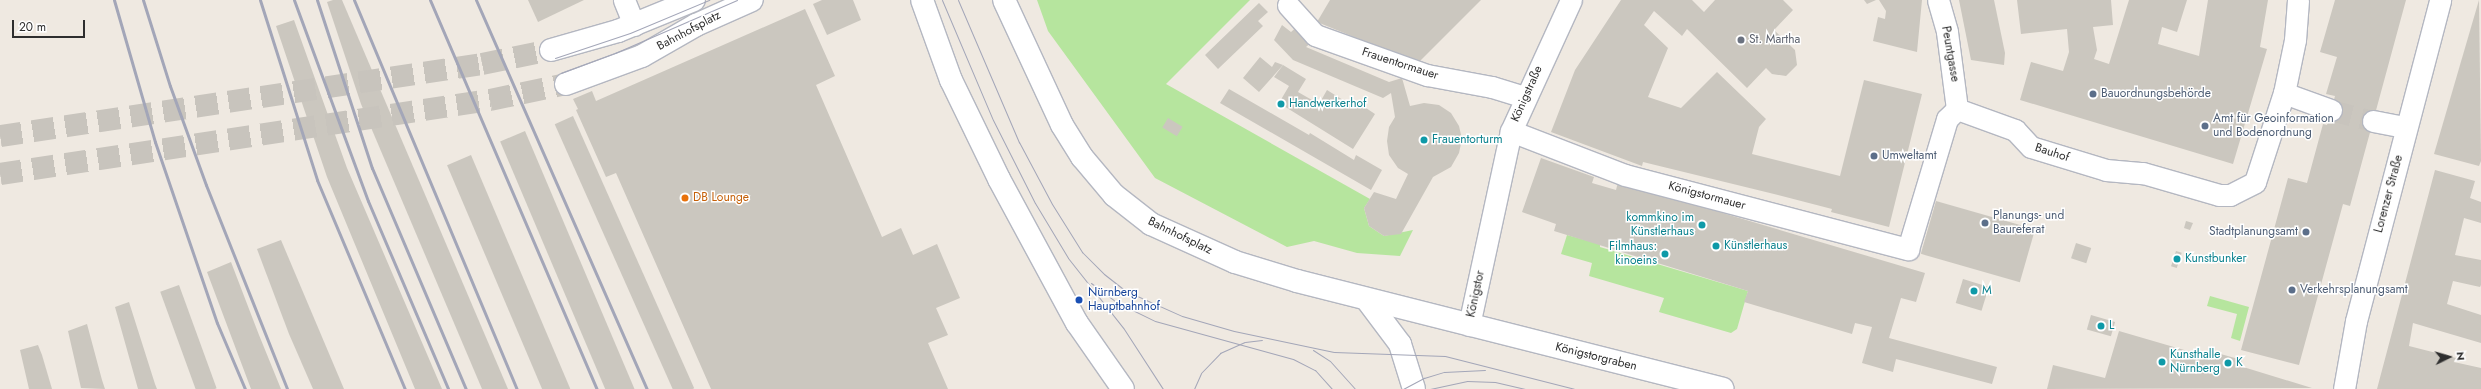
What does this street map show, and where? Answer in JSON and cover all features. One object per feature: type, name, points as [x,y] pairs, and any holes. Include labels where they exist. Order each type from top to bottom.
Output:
[{"type":"main road","name":"Bahnhofsplatz","points":[[551,50],[634,25],[694,0]]},
{"type":"main road","name":"Bahnhofsplatz","points":[[566,84],[625,63],[658,48],[696,25],[752,0]]},
{"type":"main road","points":[[922,0],[951,80],[996,173],[1077,323],[1123,389]]},
{"type":"main road","name":"Bahnhofsplatz","points":[[1004,0],[1049,99],[1073,142],[1096,176],[1126,205],[1163,230],[1235,262],[1367,300],[1469,325]]},
{"type":"main road","points":[[1367,300],[1400,344],[1414,389]]},
{"type":"main road","name":"Königstorgraben","points":[[1469,325],[1723,389]]},
{"type":"street","points":[[624,0],[634,25]]},
{"type":"street","name":"Königstraße","points":[[1483,263],[1511,131],[1525,97],[1571,0]]},
{"type":"street","name":"Peuntgasse","points":[[1938,0],[1948,32],[1957,109]]},
{"type":"street","points":[[2298,0],[2295,40],[2284,93],[2331,110]]},
{"type":"street","name":"Lorenzer Straße","points":[[2344,389],[2356,321],[2405,127],[2440,0]]},
{"type":"street","name":"Frauentormauer","points":[[1288,5],[1315,35],[1427,75],[1492,88],[1525,97]]},
{"type":"street","name":"Bauhof","points":[[1957,109],[2015,130],[2031,147],[2106,170],[2143,173],[2219,195],[2230,195],[2255,182],[2284,93]]},
{"type":"street","name":"Königstormauer","points":[[1511,131],[1626,175],[1908,249],[1947,119],[1957,109]]},
{"type":"street","points":[[2374,121],[2405,127]]},
{"type":"street","name":"Königstor","points":[[1469,325],[1483,263]]},
{"type":"green space","points":[[1037,0],[1250,0],[1166,84],[1370,199],[1364,208],[1369,226],[1384,236],[1413,230],[1400,256],[1357,253],[1314,241],[1287,247],[1155,178],[1048,31]]},
{"type":"green space","points":[[1567,235],[1600,244],[1600,247],[1748,291],[1737,329],[1731,333],[1659,312],[1664,298],[1589,276],[1592,263],[1561,254]]},
{"type":"green space","points":[[2210,296],[2249,307],[2240,341],[2231,338],[2237,314],[2207,306]]},
{"type":"building","points":[[342,0],[508,389],[482,389],[361,104],[327,2]]},
{"type":"building","points":[[528,0],[584,0],[538,22]]},
{"type":"building","points":[[822,0],[853,0],[861,20],[827,35],[813,4]]},
{"type":"building","points":[[1330,0],[1481,0],[1418,63],[1317,22]]},
{"type":"building","points":[[1621,0],[1692,0],[1704,12],[1715,0],[1783,0],[1793,10],[1774,30],[1795,50],[1797,65],[1786,76],[1772,74],[1766,68],[1747,88],[1687,29],[1682,36],[1654,11],[1644,25],[1668,48],[1648,97],[1681,108],[1717,72],[1766,119],[1759,127],[1752,154],[1840,176],[1864,80],[1922,94],[1889,227],[1831,212],[1832,209],[1774,194],[1643,162],[1642,166],[1551,132],[1575,70]]},
{"type":"building","points":[[1864,0],[1876,0],[1867,4]]},
{"type":"building","points":[[1879,0],[1922,0],[1917,52],[1873,41],[1878,17],[1885,19],[1886,11]]},
{"type":"building","points":[[1959,0],[1994,0],[2005,53],[2004,65],[1971,60]]},
{"type":"building","points":[[2017,0],[2111,0],[2113,25],[2093,27],[2097,50],[2094,59],[2109,64],[2129,0],[2187,0],[2177,32],[2162,27],[2158,44],[2199,56],[2208,0],[2268,0],[2260,47],[2267,49],[2233,164],[2020,100],[2031,62],[2063,71],[2069,52],[2067,29],[2021,34]]},
{"type":"building","points":[[2335,0],[2406,0],[2350,206],[2343,204],[2299,365],[2241,350],[2288,178],[2307,183],[2323,124],[2327,125],[2335,96],[2326,94],[2337,57],[2320,52]]},
{"type":"building","points":[[2479,0],[2481,161],[2479,166],[2434,154]]},
{"type":"building","points":[[1259,3],[1268,12],[1258,21],[1263,26],[1218,69],[1205,55]]},
{"type":"building","points":[[805,9],[835,76],[816,85],[882,237],[901,228],[913,255],[937,244],[960,298],[936,308],[948,335],[928,343],[948,389],[711,389],[616,173],[606,177],[576,110],[578,109],[573,99],[592,91],[596,101]]},
{"type":"building","points":[[294,20],[347,168],[442,389],[415,389],[327,177],[276,26]]},
{"type":"building","points":[[1282,25],[1291,32],[1299,25],[1314,40],[1306,47],[1389,82],[1402,78],[1410,106],[1424,103],[1439,105],[1451,113],[1459,126],[1462,139],[1459,153],[1451,167],[1433,177],[1401,234],[1384,236],[1369,226],[1364,208],[1374,192],[1396,199],[1408,174],[1398,168],[1389,155],[1387,141],[1389,127],[1395,117],[1391,93],[1383,98],[1293,60],[1274,40]]},
{"type":"building","points":[[1260,57],[1272,67],[1275,62],[1283,65],[1259,92],[1243,78]]},
{"type":"building","points":[[1283,65],[1306,79],[1298,92],[1319,104],[1327,90],[1351,105],[1354,100],[1375,114],[1353,149],[1279,103],[1289,86],[1274,77]]},
{"type":"building","points":[[1229,89],[1309,135],[1310,133],[1354,160],[1356,155],[1382,170],[1371,190],[1220,103]]},
{"type":"building","points":[[573,116],[694,388],[673,389],[555,124]]},
{"type":"building","points":[[1168,118],[1183,127],[1177,136],[1162,127]]},
{"type":"building","points":[[525,131],[635,389],[605,389],[500,142]]},
{"type":"building","points":[[471,155],[570,389],[542,389],[447,165]]},
{"type":"building","name":"Künstlerhaus","points":[[1541,158],[1594,177],[1592,183],[1616,190],[1618,182],[1925,273],[1916,302],[1901,298],[1889,338],[1997,367],[1992,384],[1896,359],[1893,372],[1862,363],[1872,327],[1855,323],[1852,334],[1744,302],[1748,291],[1554,231],[1556,224],[1522,212]]},
{"type":"building","points":[[2435,170],[2475,181],[2470,198],[2481,202],[2481,223],[2464,218],[2455,255],[2481,260],[2481,285],[2480,287],[2453,281],[2447,304],[2481,315],[2481,343],[2413,323],[2409,346],[2456,358],[2454,362],[2481,368],[2481,389],[2377,389]]},
{"type":"building","points":[[1936,201],[2035,229],[2020,282],[1921,254]]},
{"type":"building","points":[[2186,221],[2193,223],[2190,230],[2184,228]]},
{"type":"building","points":[[281,240],[344,389],[313,389],[289,334],[257,249]]},
{"type":"building","points":[[2076,243],[2091,248],[2086,263],[2071,258]]},
{"type":"building","points":[[2176,251],[2182,253],[2177,268],[2171,266]]},
{"type":"building","points":[[231,262],[281,389],[251,389],[207,272]]},
{"type":"building","name":"M","points":[[1963,279],[1989,287],[1982,311],[1956,303]]},
{"type":"building","points":[[179,285],[217,388],[196,389],[160,292]]},
{"type":"building","points":[[129,302],[157,389],[138,389],[115,307]]},
{"type":"building","name":"L","points":[[2091,315],[2115,322],[2111,336],[2087,329]]},
{"type":"building","points":[[87,324],[105,389],[81,388],[68,331]]},
{"type":"building","name":"Kunsthalle Nürnberg","points":[[2119,331],[2215,359],[2217,353],[2242,360],[2240,366],[2312,388],[2047,389],[2053,365],[2105,378]]},
{"type":"building","points":[[38,345],[52,389],[29,389],[20,350]]},
{"type":"tunnel","points":[[0,136],[482,64],[551,50]]},
{"type":"tunnel","points":[[0,174],[490,100],[566,84]]},
{"type":"tunnel","points":[[2331,110],[2373,121]]},
{"type":"tram line","points":[[555,58],[630,33],[709,0]]},
{"type":"tram line","points":[[561,73],[615,53],[737,0]]},
{"type":"tram line","points":[[942,0],[993,120],[1035,203],[1068,258],[1124,329],[1163,389]]},
{"type":"tram line","points":[[958,0],[1019,142],[1052,204],[1082,252],[1104,274],[1126,291],[1182,316],[1234,331],[1334,352],[1445,356],[1574,389]]},
{"type":"tram line","points":[[1091,283],[1116,302],[1155,321],[1293,359],[1315,370],[1332,389]]},
{"type":"tram line","points":[[1194,389],[1201,373],[1220,353],[1245,342],[1262,340]]},
{"type":"tram line","points":[[1313,350],[1330,361],[1355,389]]},
{"type":"tram line","points":[[1403,389],[1424,378],[1444,372],[1485,370]]},
{"type":"tram line","points":[[1430,389],[1467,381],[1495,382],[1526,389]]},
{"type":"railway","points":[[114,0],[155,142],[217,323],[245,389]]},
{"type":"railway","points":[[143,0],[170,86],[206,185],[287,389]]},
{"type":"railway","points":[[260,0],[317,180],[405,389]]},
{"type":"railway","points":[[294,0],[368,201],[448,389]]},
{"type":"railway","points":[[317,0],[372,168],[466,389]]},
{"type":"railway","points":[[354,0],[517,389]]},
{"type":"railway","points":[[430,0],[597,389]]},
{"type":"railway","points":[[476,0],[647,389]]},
{"type":"place","name":"St. Martha","points":[[1741,40]]},
{"type":"place","name":"Bauordnungsbehörde","points":[[2093,94]]},
{"type":"place","name":"Handwerkerhof","points":[[1281,104]]},
{"type":"place","name":"Amt für Geoinformation und Bodenordnung","points":[[2205,126]]},
{"type":"place","name":"Frauentorturm","points":[[1424,140]]},
{"type":"place","name":"Umweltamt","points":[[1874,156]]},
{"type":"place","name":"DB Lounge","points":[[685,198]]},
{"type":"place","name":"Planungs- und Baureferat","points":[[1985,223]]},
{"type":"place","name":"kommkino im Künstlerhaus","points":[[1702,225]]},
{"type":"place","name":"Stadtplanungsamt","points":[[2306,232]]},
{"type":"place","name":"Künstlerhaus","points":[[1716,246]]},
{"type":"place","name":"Filmhaus: kinoeins","points":[[1665,254]]},
{"type":"place","name":"Kunstbunker","points":[[2177,259]]},
{"type":"place","name":"Verkehrsplanungsamt","points":[[2292,290]]},
{"type":"place","name":"M","points":[[1974,291]]},
{"type":"place","name":"Nürnberg Hauptbahnhof","points":[[1079,300]]},
{"type":"place","name":"L","points":[[2101,326]]},
{"type":"place","name":"Kunsthalle Nürnberg","points":[[2162,362]]},
{"type":"place","name":"K","points":[[2228,363]]}]
